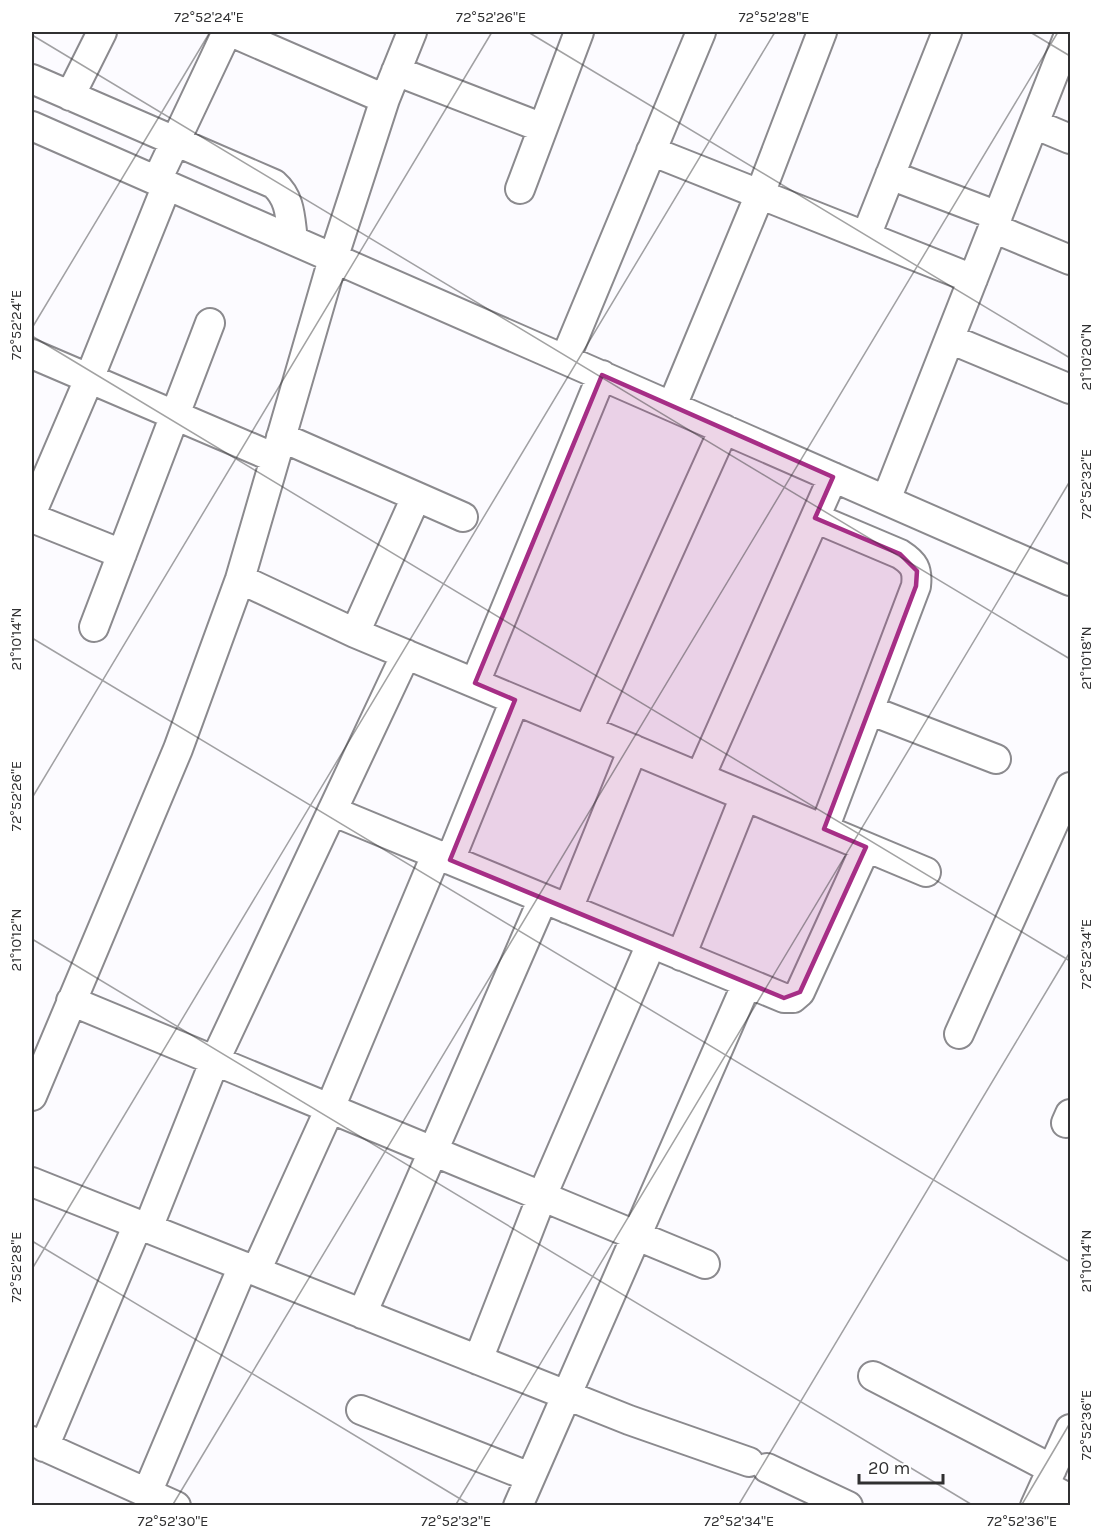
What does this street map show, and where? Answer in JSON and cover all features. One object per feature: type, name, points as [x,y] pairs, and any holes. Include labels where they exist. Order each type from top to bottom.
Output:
[{"type":"street","points":[[70,96],[102,32]]},
{"type":"street","points":[[32,512],[89,379],[176,141],[229,32],[385,99]]},
{"type":"street","points":[[32,1096],[178,749],[240,579],[333,259],[385,99],[412,32]]},
{"type":"street","points":[[520,189],[579,32]]},
{"type":"street","points":[[565,359],[701,32]]},
{"type":"street","points":[[672,406],[760,194],[822,32]]},
{"type":"street","points":[[866,236],[947,32]]},
{"type":"street","points":[[886,500],[1070,32]]},
{"type":"street","points":[[396,71],[543,128]]},
{"type":"street","points":[[32,79],[274,184],[282,191],[288,202],[293,240]]},
{"type":"street","points":[[1034,124],[1071,139]]},
{"type":"street","points":[[32,126],[1071,581]]},
{"type":"street","points":[[651,151],[974,279]]},
{"type":"street","points":[[890,176],[996,222],[1071,260]]},
{"type":"street","points":[[94,627],[210,323]]},
{"type":"street","points":[[950,339],[1071,388]]},
{"type":"street","points":[[32,354],[174,416],[278,448],[416,497],[463,517]]},
{"type":"street","points":[[475,683],[602,375]]},
{"type":"street","points":[[588,730],[724,429]]},
{"type":"street","points":[[700,777],[833,477]]},
{"type":"street","points":[[356,633],[416,497]]},
{"type":"street","points":[[32,518],[122,554]]},
{"type":"street","points":[[815,518],[900,554],[912,561],[917,571],[916,586],[824,829]]},
{"type":"street","points":[[240,579],[356,633],[926,872]]},
{"type":"street","points":[[176,1506],[38,1444],[143,1226],[215,1060],[406,654]]},
{"type":"street","points":[[147,1493],[249,1268],[330,1108],[515,700]]},
{"type":"street","points":[[869,710],[996,759]]},
{"type":"street","points":[[362,1314],[434,1151],[633,749]]},
{"type":"street","points":[[959,1034],[1063,825],[1071,787]]},
{"type":"street","points":[[681,956],[745,796]]},
{"type":"street","points":[[332,812],[783,998],[793,998],[800,992],[866,847]]},
{"type":"street","points":[[478,1360],[542,1196],[651,944]]},
{"type":"street","points":[[520,1505],[530,1477],[747,983]]},
{"type":"street","points":[[71,1001],[705,1264]]},
{"type":"street","points":[[32,1182],[629,1420],[758,1465],[848,1506]]},
{"type":"street","points":[[873,1376],[1044,1487],[1071,1499]]},
{"type":"street","points":[[361,1410],[530,1477]]},
{"type":"street","points":[[1044,1487],[1071,1429]]},
{"type":"highlighted area","points":[[602,375],[833,477],[815,518],[900,554],[917,571],[916,586],[824,829],[866,847],[800,992],[784,998],[450,860],[515,700],[475,683]]}]
